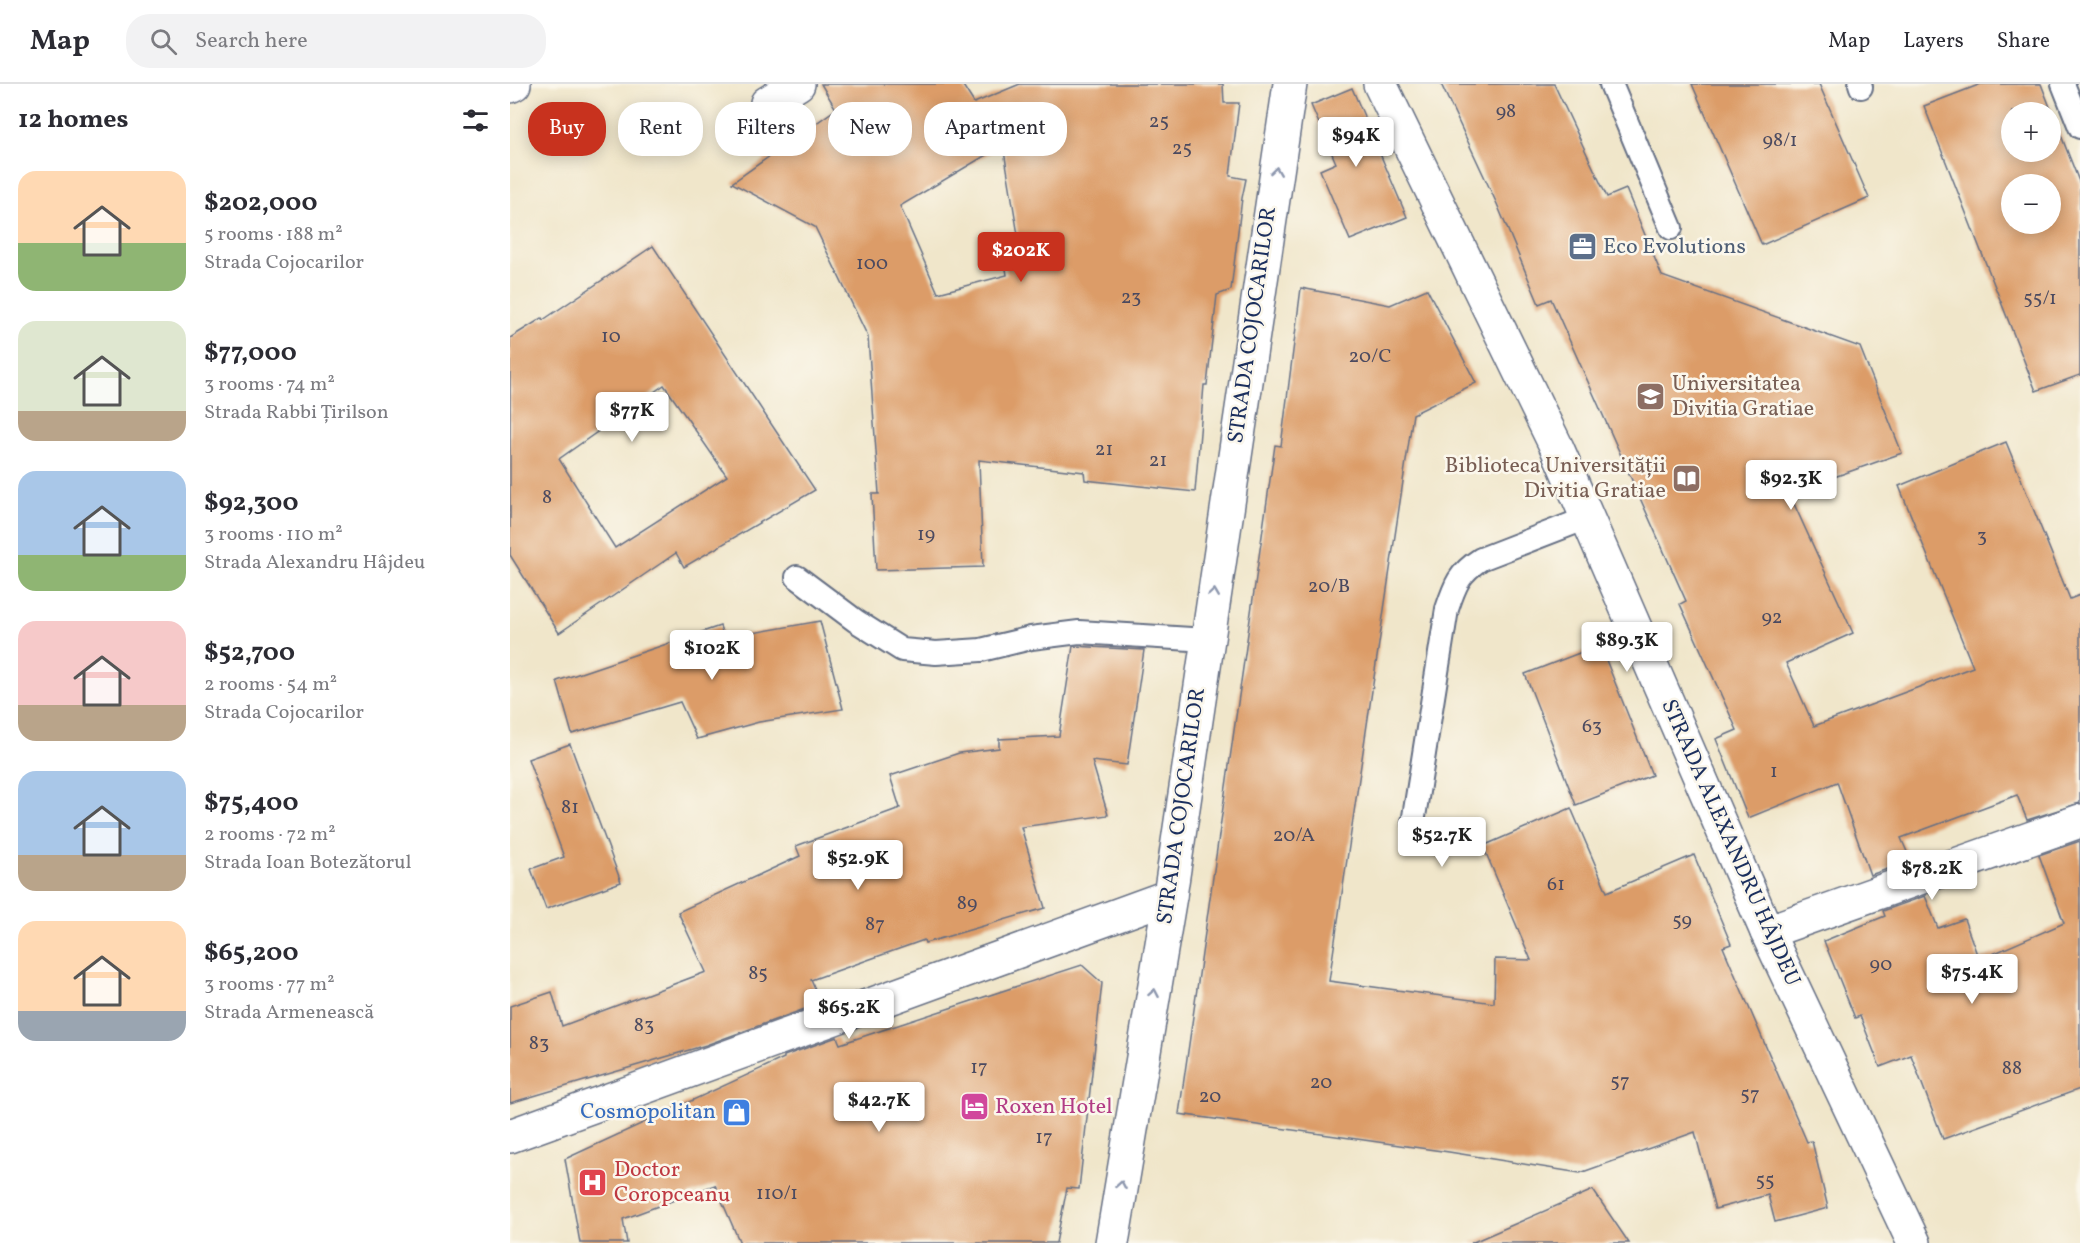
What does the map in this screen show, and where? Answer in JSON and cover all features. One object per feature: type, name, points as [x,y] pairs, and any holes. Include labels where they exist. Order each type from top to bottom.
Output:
[{"type":"street","points":[[769,102],[798,84]]},
{"type":"street","name":"STRADA COJOCARILOR","points":[[1112,1243],[1170,896],[1290,84]]},
{"type":"street","name":"STRADA ALEXANDRU HÂJDEU","points":[[1380,84],[1557,448],[1767,932],[1914,1243]]},
{"type":"street","points":[[1767,932],[2080,821]]},
{"type":"street","points":[[510,1136],[1170,896]]},
{"type":"lane","points":[[1611,84],[1671,228]]},
{"type":"lane","points":[[2063,84],[2080,127]]},
{"type":"lane","points":[[1413,823],[1447,609],[1455,584],[1467,569],[1481,560],[1587,518]]},
{"type":"lane","points":[[797,577],[856,621],[902,650],[936,653],[981,650],[1031,638],[1079,632],[1207,640]]},
{"type":"building","points":[[821,84],[962,84],[973,102],[924,102],[924,156],[984,156],[900,206],[938,293],[1007,275],[1005,263],[1022,259],[1005,156],[1067,156],[1067,102],[976,102],[1020,84],[1223,84],[1224,103],[1239,103],[1230,176],[1246,179],[1231,290],[1217,295],[1207,385],[1204,385],[1195,492],[1085,480],[1084,472],[979,460],[983,567],[876,570],[872,494],[879,494],[868,337],[815,227],[732,183],[770,156],[816,156],[816,123],[828,115],[828,156],[912,156],[912,102],[832,102]]},
{"type":"building","points":[[1441,84],[1554,84],[1607,197],[1626,189],[1662,276],[1860,347],[1902,453],[1789,493],[1853,633],[1786,663],[1814,726],[1973,667],[1899,486],[2006,442],[2070,599],[2080,595],[2080,803],[2027,820],[2017,795],[1901,838],[1911,861],[1870,875],[1837,782],[1748,818],[1716,739],[1737,730],[1680,604],[1686,601],[1551,299],[1539,304],[1497,204]]},
{"type":"building","points":[[1692,84],[1819,84],[1869,198],[1762,245]]},
{"type":"building","points":[[1981,84],[2041,84],[2048,102],[2001,102],[2001,162],[2061,162],[2061,135],[2080,184],[2080,375],[2036,391],[1924,106]]},
{"type":"building","points":[[1352,88],[1407,217],[1350,240],[1320,170],[1336,163],[1311,105]]},
{"type":"building","points":[[653,246],[815,490],[684,567],[676,553],[559,633],[510,555],[510,338],[542,318],[543,320]],"holes":[[[664,385],[727,476],[615,548],[559,459]]]},
{"type":"building","points":[[1301,288],[1390,305],[1427,289],[1476,383],[1413,414],[1329,981],[1494,1003],[1495,959],[1531,960],[1483,846],[1571,808],[1607,892],[1694,855],[1731,944],[1723,947],[1807,1142],[1812,1141],[1828,1208],[1775,1222],[1768,1195],[1715,1209],[1695,1132],[1580,1173],[1179,1114],[1275,445],[1281,446]]},
{"type":"building","points":[[820,621],[843,709],[759,722],[697,739],[680,702],[572,734],[557,681],[720,626],[724,638]]},
{"type":"building","points":[[1600,645],[1652,775],[1576,805],[1525,674]]},
{"type":"building","points":[[1073,646],[1144,650],[1127,765],[1092,761],[1108,815],[1021,827],[1045,908],[925,943],[924,940],[811,980],[821,1003],[706,1045],[510,1103],[510,1006],[552,992],[562,1026],[706,972],[678,912],[800,856],[796,846],[900,808],[890,776],[959,753],[999,748],[999,739],[1059,736]]},
{"type":"building","points":[[570,744],[621,882],[546,909],[531,869],[564,857],[528,759]]},
{"type":"building","points":[[2080,841],[2080,1089],[1943,1139],[1911,1055],[1880,1067],[1860,1016],[1855,1018],[1824,941],[1885,916],[1883,911],[1925,896],[1938,928],[1964,919],[1979,960],[2064,923],[2039,855]]},
{"type":"building","points":[[1082,965],[1102,983],[1079,1189],[1067,1188],[1056,1243],[740,1243],[715,1185],[623,1219],[627,1243],[580,1243],[565,1159],[784,1058],[784,1056],[837,1037],[840,1044]]},
{"type":"building","points":[[1593,1190],[1629,1243],[1471,1243]]},
{"type":"place","name":"Eco Evolutions","points":[[1582,247]]},
{"type":"place","name":"Universitatea Divitia Gratiae","points":[[1651,397]]},
{"type":"place","name":"Biblioteca Universității Divitia Gratiae","points":[[1687,479]]},
{"type":"place","name":"Roxen Hotel","points":[[974,1107]]},
{"type":"place","name":"Cosmopolitan","points":[[737,1112]]},
{"type":"place","name":"Doctor Coropceanu","points":[[593,1183]]}]
